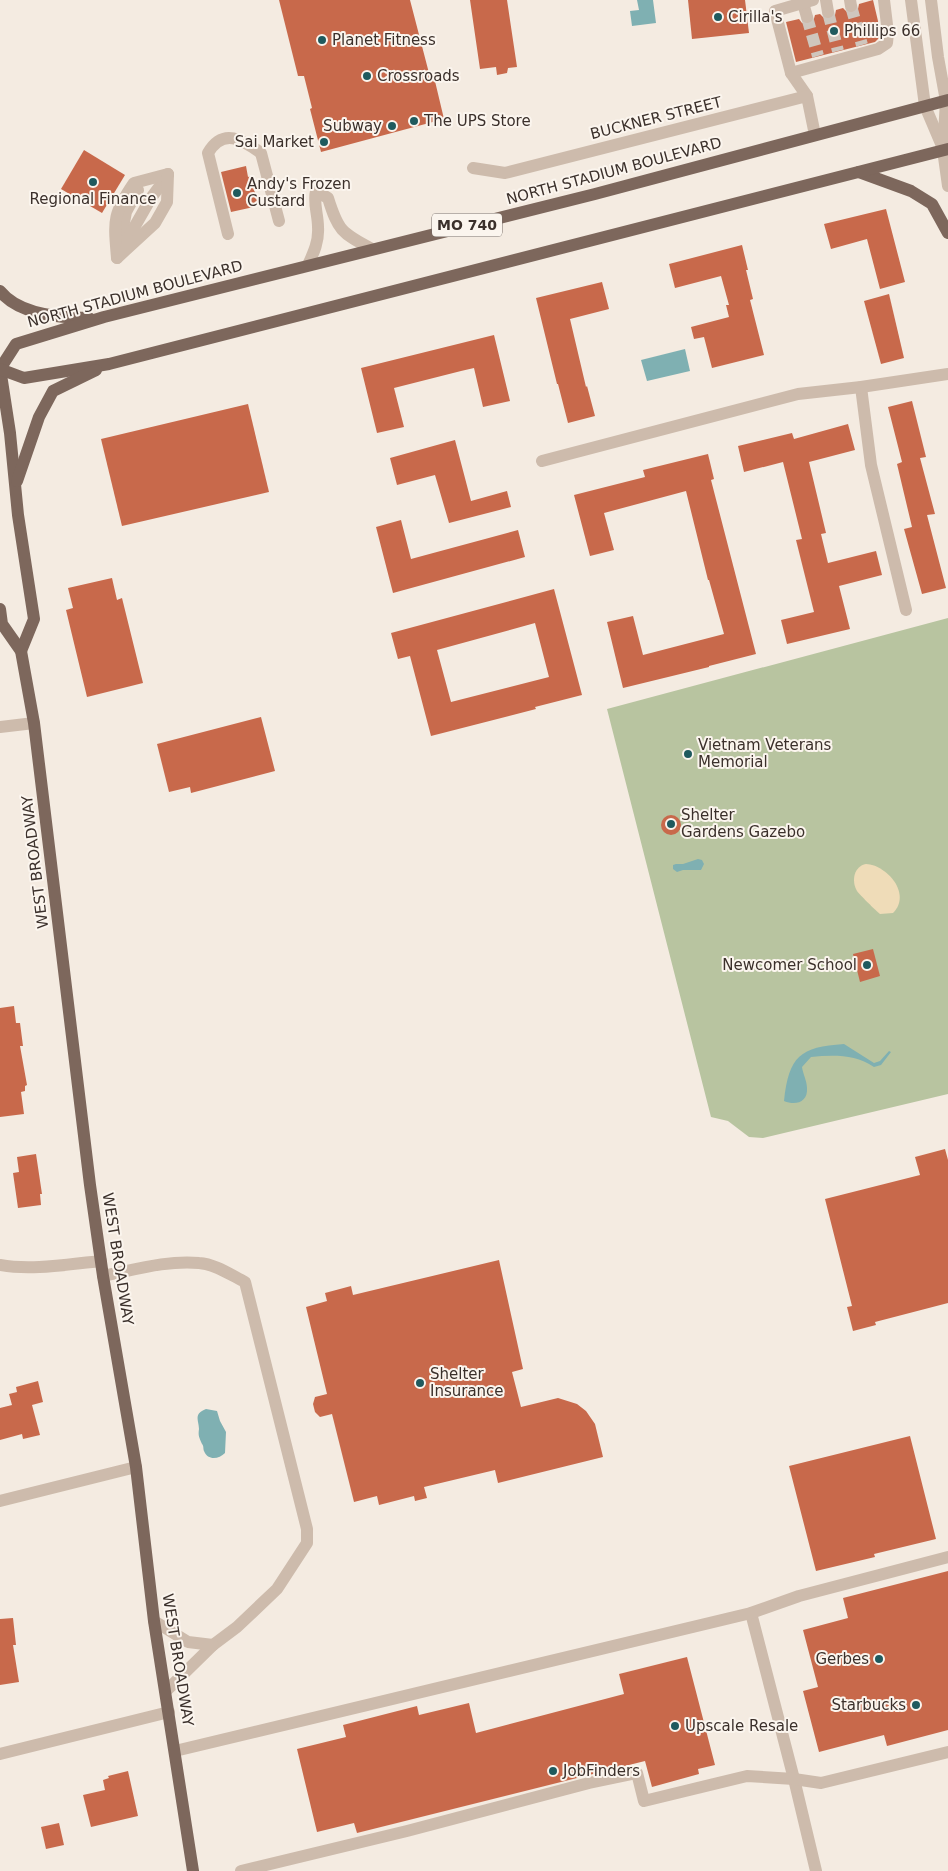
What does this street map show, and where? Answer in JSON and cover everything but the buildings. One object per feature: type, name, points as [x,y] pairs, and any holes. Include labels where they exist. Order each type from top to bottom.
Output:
[{"type":"main road","name":"NORTH STADIUM BOULEVARD","points":[[0,369],[16,344],[104,318],[585,196],[815,134],[947,101]]},
{"type":"main road","points":[[21,650],[34,619],[0,369],[24,378],[109,364],[946,150]]},
{"type":"main road","points":[[859,172],[911,192],[932,204],[948,233]]},
{"type":"main road","points":[[0,291],[4,296],[23,307],[45,313],[70,318],[104,318]]},
{"type":"main road","points":[[15,488],[39,417],[53,391],[109,364]]},
{"type":"main road","name":"WEST BROADWAY","points":[[0,609],[2,624],[21,650],[34,723],[90,1186],[103,1276],[136,1467],[154,1621],[193,1871]]},
{"type":"street","points":[[791,74],[819,61],[863,49],[878,49],[887,43],[888,33],[884,0]]},
{"type":"street","points":[[911,0],[925,106],[946,150]]},
{"type":"street","points":[[931,0],[947,101],[946,150],[948,186]]},
{"type":"street","points":[[807,17],[808,1],[776,5],[791,74],[807,96],[815,134]]},
{"type":"street","points":[[935,31],[948,28]]},
{"type":"street","name":"BUCKNER STREET","points":[[473,168],[505,172],[807,96]]},
{"type":"street","points":[[228,234],[208,153],[215,144],[228,138],[239,139],[262,153],[279,221]]},
{"type":"street","points":[[168,174],[160,198],[117,258],[114,224],[120,202],[134,183],[168,174]]},
{"type":"street","points":[[308,265],[318,234],[317,211],[314,201],[316,191],[328,198],[340,229],[350,238],[372,249]]},
{"type":"street","points":[[542,461],[798,394],[861,388],[948,374]]},
{"type":"street","points":[[861,388],[871,466],[906,610]]},
{"type":"street","points":[[0,727],[34,723]]},
{"type":"street","points":[[0,1264],[9,1266],[45,1266],[101,1261]]},
{"type":"street","points":[[103,1276],[171,1263],[200,1263],[245,1282],[307,1529],[307,1543],[277,1589],[237,1627],[213,1645],[166,1691]]},
{"type":"street","points":[[0,1501],[136,1467]]},
{"type":"street","points":[[175,1751],[751,1613],[798,1596],[948,1557]]},
{"type":"street","points":[[751,1613],[816,1871]]},
{"type":"street","points":[[154,1621],[188,1642],[213,1645]]},
{"type":"street","points":[[0,1754],[169,1712]]},
{"type":"street","points":[[241,1871],[406,1831],[589,1783],[637,1773],[644,1801],[747,1776],[821,1783],[948,1752]]},
{"type":"green space","points":[[948,618],[948,1094],[763,1138],[749,1137],[728,1121],[711,1117],[607,709]]},
{"type":"sand","points":[[866,864],[882,869],[889,875],[898,889],[900,897],[893,913],[880,914],[857,891],[854,883],[856,871]]},
{"type":"water","points":[[637,0],[653,0],[656,23],[632,26],[630,11],[639,10]]},
{"type":"water","points":[[685,349],[690,371],[647,381],[641,360]]},
{"type":"water","points":[[698,859],[702,860],[704,864],[701,870],[677,872],[673,869],[673,865]]},
{"type":"water","points":[[844,1044],[874,1063],[880,1061],[889,1051],[891,1052],[881,1065],[874,1067],[852,1058],[836,1056],[811,1057],[802,1067],[807,1085],[806,1097],[797,1103],[784,1101],[789,1074],[799,1057],[807,1051],[817,1048]]},
{"type":"water","points":[[206,1409],[217,1411],[226,1432],[225,1453],[217,1458],[211,1458],[206,1454],[199,1436],[198,1415]]},
{"type":"tunnel","points":[[851,6],[862,45]]},
{"type":"tunnel","points":[[828,12],[838,51]]},
{"type":"tunnel","points":[[807,17],[818,56]]},
{"type":"place","name":"Cirilla's","points":[[718,17]]},
{"type":"place","name":"Phillips 66","points":[[834,31]]},
{"type":"place","name":"Planet Fitness","points":[[322,40]]},
{"type":"place","name":"Crossroads","points":[[367,76]]},
{"type":"place","name":"The UPS Store","points":[[414,121]]},
{"type":"place","name":"Subway","points":[[392,126]]},
{"type":"place","name":"Sai Market","points":[[324,142]]},
{"type":"place","name":"Regional Finance","points":[[93,182]]},
{"type":"place","name":"Andy's Frozen Custard","points":[[237,193]]},
{"type":"place","name":"Vietnam Veterans Memorial","points":[[688,754]]},
{"type":"place","name":"Shelter Gardens Gazebo","points":[[671,824]]},
{"type":"place","name":"Newcomer School","points":[[867,965]]},
{"type":"place","name":"Shelter Insurance","points":[[420,1383]]},
{"type":"place","name":"Gerbes","points":[[879,1659]]},
{"type":"place","name":"Starbucks","points":[[916,1705]]},
{"type":"place","name":"Upscale Resale","points":[[675,1726]]},
{"type":"place","name":"JobFinders","points":[[553,1771]]}]
